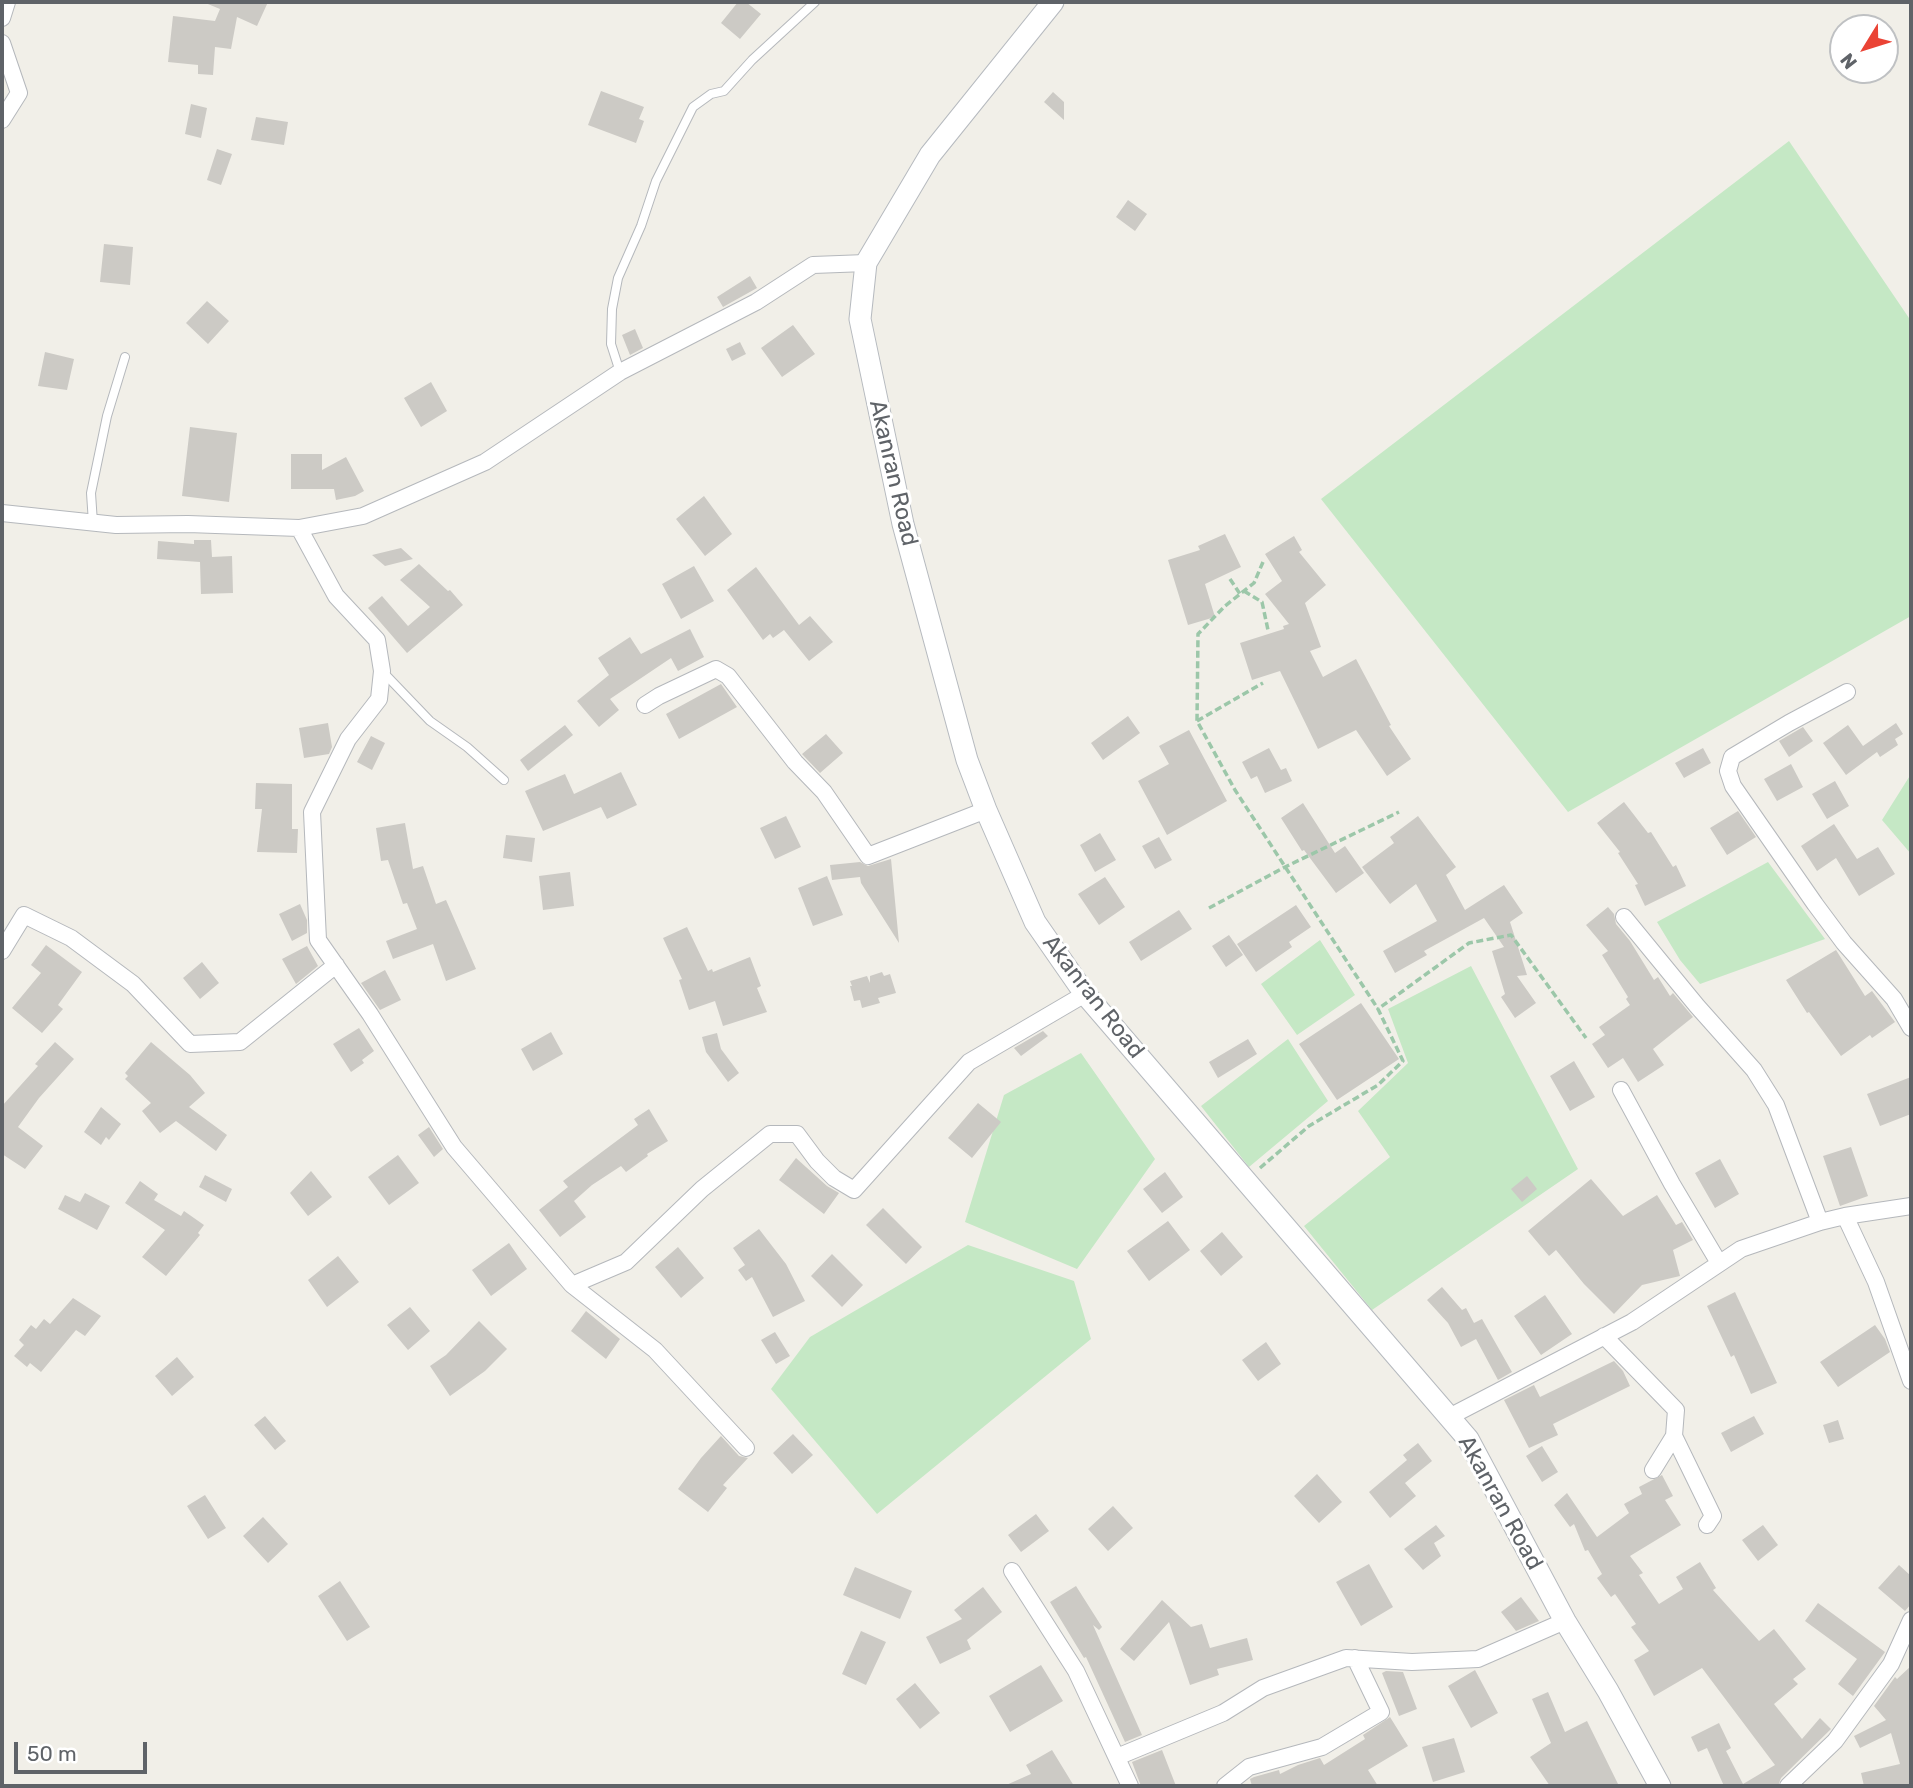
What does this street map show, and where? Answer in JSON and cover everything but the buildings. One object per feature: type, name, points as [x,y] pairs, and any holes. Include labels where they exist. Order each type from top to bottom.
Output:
[{"type":"main road","name":"Akanran Road","points":[[1053,2],[930,155],[866,263],[860,319],[904,524],[967,760],[1035,922],[1085,994],[1468,1439],[1565,1621],[1608,1691],[1660,1786]]},
{"type":"street","points":[[2,18],[8,2]]},
{"type":"street","points":[[2,43],[19,93],[2,120]]},
{"type":"street","points":[[2,513],[93,523],[299,528],[363,516],[485,462],[620,372],[757,302],[813,265],[866,263]]},
{"type":"street","points":[[299,528],[336,596],[377,640],[382,671],[379,699],[348,739],[312,812],[318,940],[370,1014],[454,1147],[572,1285],[655,1350],[746,1448]]},
{"type":"street","points":[[645,705],[716,670],[728,676],[795,762],[824,792],[868,856],[986,810]]},
{"type":"street","points":[[1847,692],[1732,757],[1728,772],[1733,786],[1815,904],[1844,943],[1894,999],[1911,1028]]},
{"type":"street","points":[[2,951],[23,915],[71,938],[133,984],[190,1044],[240,1042],[335,965]]},
{"type":"street","points":[[1624,916],[1760,1079],[1776,1105],[1820,1222]]},
{"type":"street","points":[[572,1285],[626,1262],[702,1189],[770,1134],[797,1134],[834,1178],[854,1190],[969,1062],[1085,994]]},
{"type":"street","points":[[1621,1090],[1719,1263]]},
{"type":"street","points":[[1449,1417],[1632,1322],[1741,1249],[1820,1222],[1911,1206]]},
{"type":"street","points":[[1845,1216],[1876,1282],[1911,1381]]},
{"type":"street","points":[[1604,1336],[1676,1410],[1674,1436],[1653,1470]]},
{"type":"street","points":[[1674,1436],[1713,1516],[1707,1525]]},
{"type":"street","points":[[1012,1571],[1076,1671],[1129,1786]]},
{"type":"street","points":[[1788,1786],[1835,1741],[1891,1664],[1911,1620]]},
{"type":"street","points":[[1117,1757],[1223,1713],[1263,1688],[1346,1658],[1412,1662],[1478,1660],[1565,1621]]},
{"type":"street","points":[[1225,1786],[1249,1767],[1322,1747],[1381,1712],[1355,1658]]},
{"type":"lane","points":[[620,372],[611,344],[612,309],[618,278],[641,226],[656,181],[693,107],[711,94],[724,90],[752,60],[815,2]]},
{"type":"lane","points":[[93,523],[91,493],[107,416],[125,356]]},
{"type":"lane","points":[[382,671],[430,720],[467,747],[504,780]]},
{"type":"path","points":[[1246,1181],[1309,1126],[1378,1085],[1404,1061],[1378,1009],[1235,790],[1197,721],[1198,635],[1225,606],[1254,583],[1263,562]]},
{"type":"path","points":[[1230,579],[1242,593],[1262,602],[1268,630]]},
{"type":"path","points":[[1197,721],[1263,682]]},
{"type":"path","points":[[1209,908],[1285,867],[1399,812]]},
{"type":"path","points":[[1378,1009],[1469,943],[1511,935],[1586,1038]]},
{"type":"green space","points":[[1789,141],[1911,321],[1911,616],[1568,812],[1321,499]]},
{"type":"green space","points":[[1911,774],[1911,854],[1882,820]]},
{"type":"green space","points":[[1768,862],[1825,939],[1700,984],[1680,960],[1657,922]]},
{"type":"green space","points":[[1320,940],[1355,995],[1297,1035],[1261,984]]},
{"type":"green space","points":[[1471,966],[1578,1169],[1372,1310],[1304,1226],[1390,1157],[1358,1111],[1408,1063],[1388,1009]]},
{"type":"green space","points":[[1288,1039],[1328,1101],[1249,1167],[1201,1106]]},
{"type":"green space","points":[[1081,1053],[1155,1159],[1077,1269],[965,1222],[1004,1095]]},
{"type":"green space","points":[[968,1245],[1074,1281],[1091,1339],[877,1514],[771,1389],[810,1337]]}]
